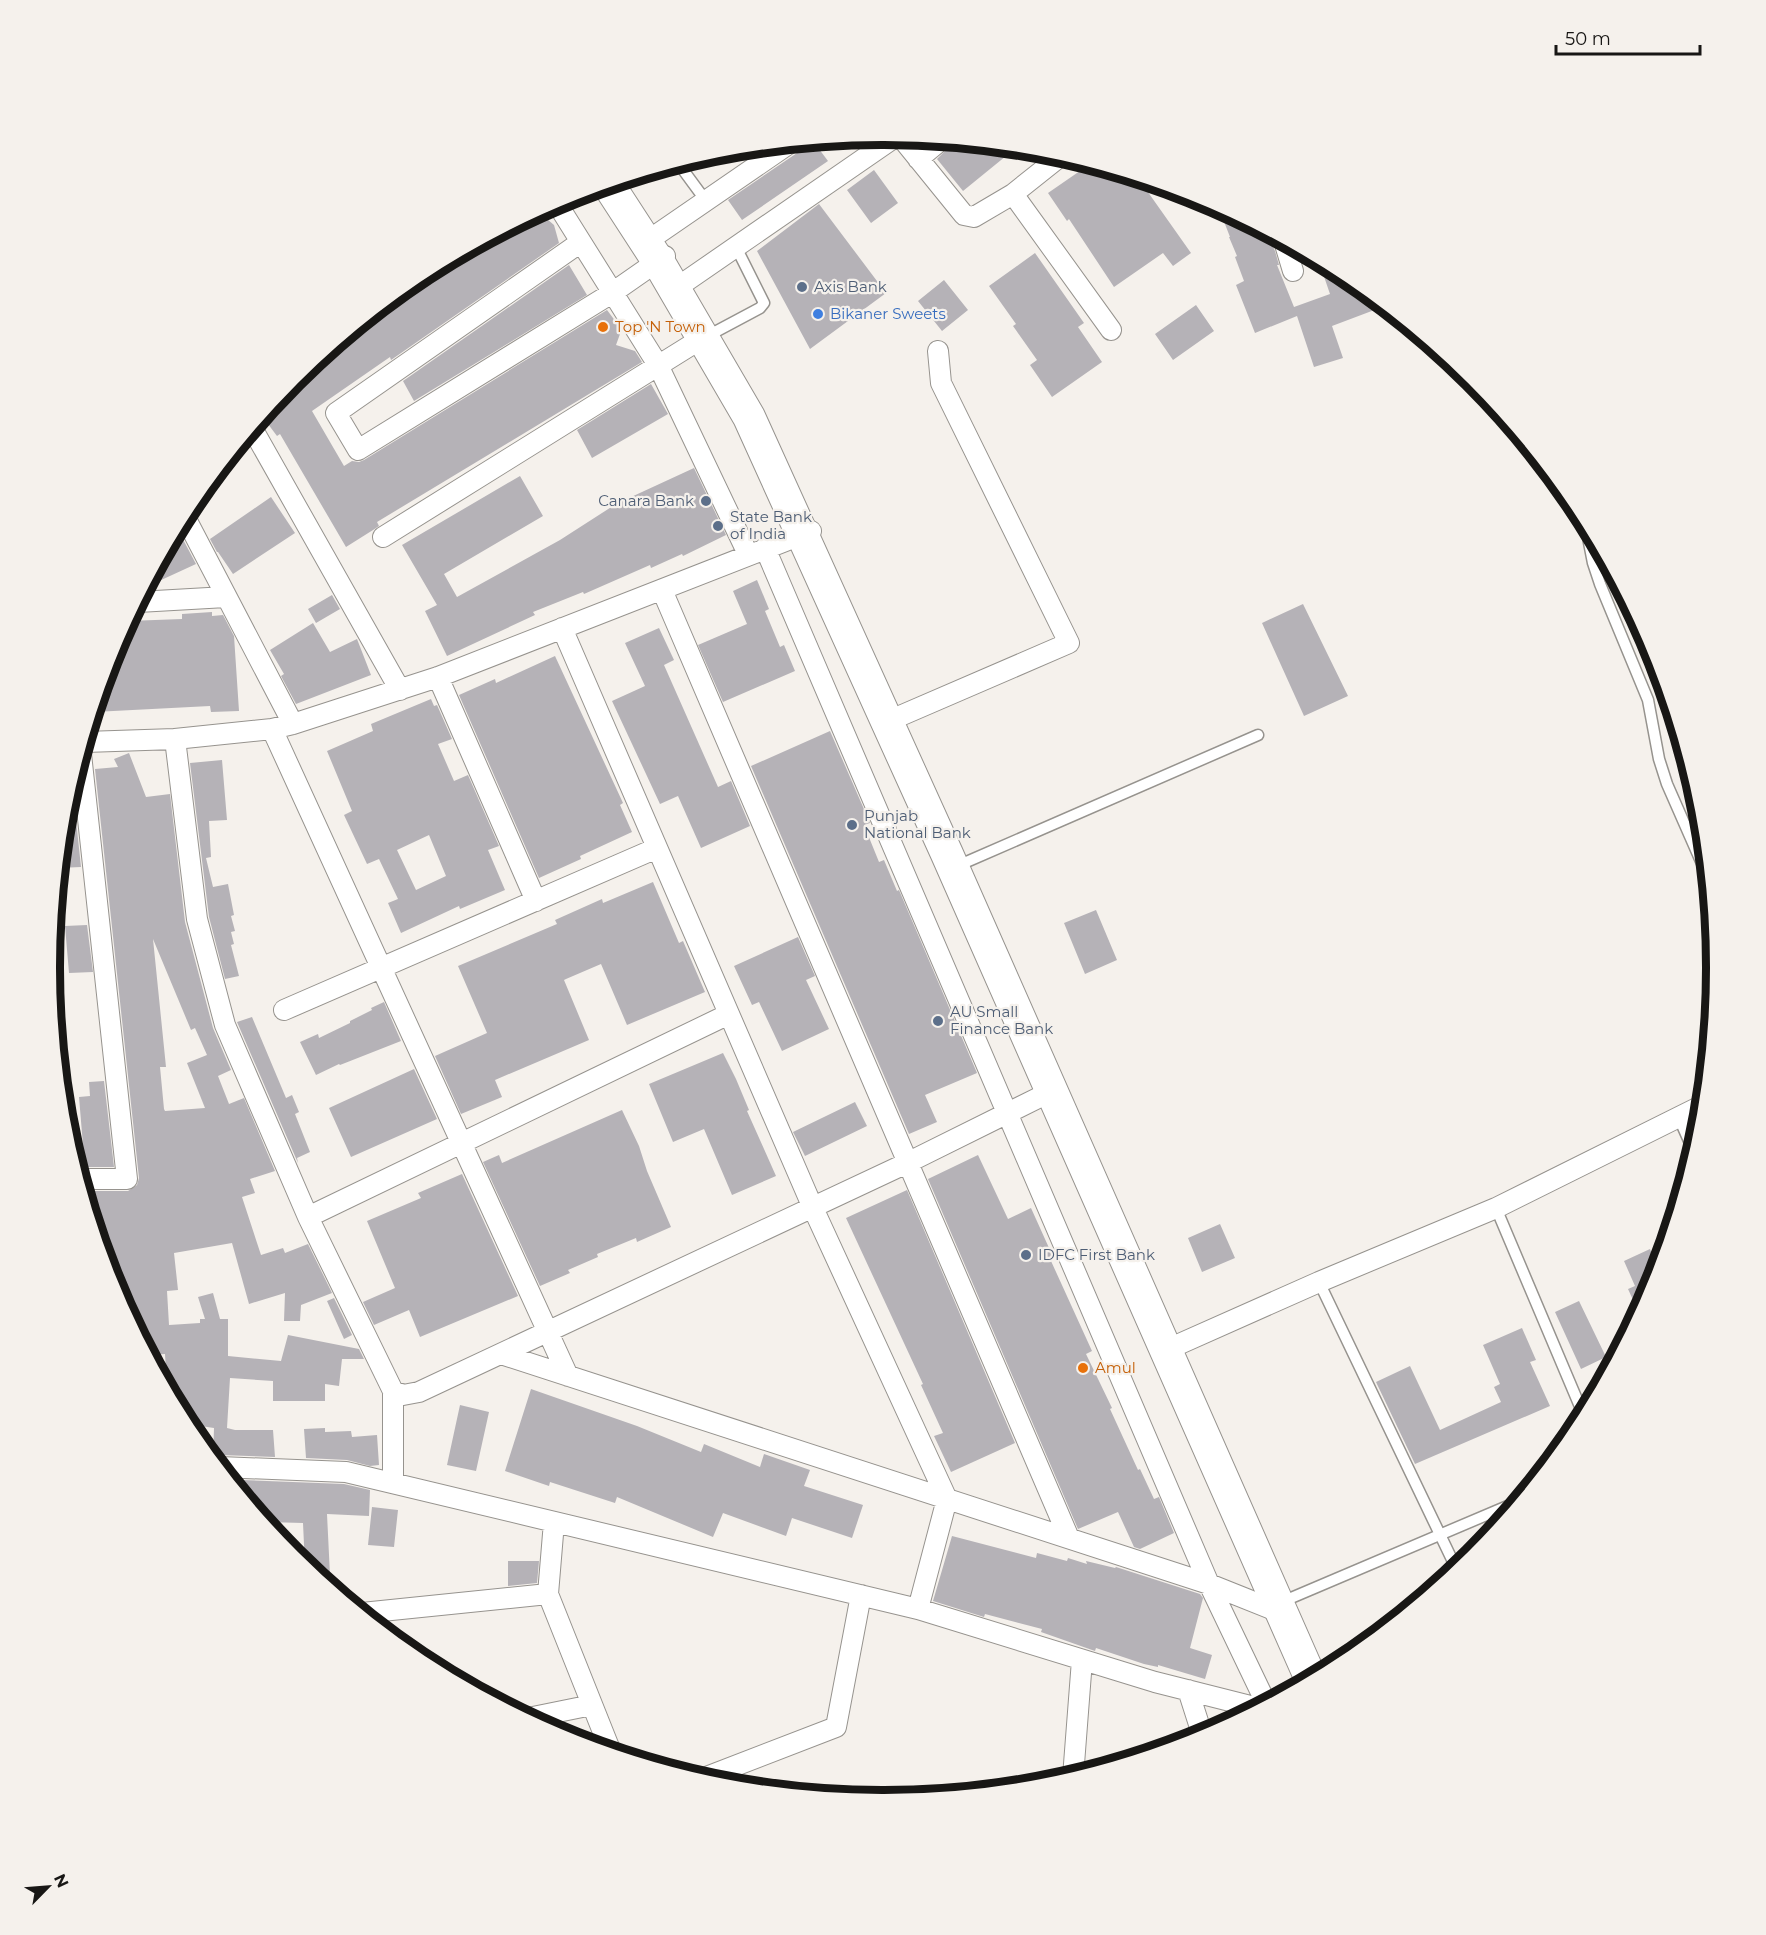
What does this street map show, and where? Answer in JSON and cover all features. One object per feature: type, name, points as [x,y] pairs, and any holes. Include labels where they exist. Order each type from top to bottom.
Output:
[{"type":"main road","points":[[624,186],[709,334]]},
{"type":"main road","points":[[613,190],[686,282],[749,417],[900,716],[1170,1348]]},
{"type":"main road","points":[[808,532],[1052,1091],[1291,1610],[1319,1665]]},
{"type":"main road","points":[[1291,1610],[1309,1671]]},
{"type":"street","points":[[686,282],[887,144]]},
{"type":"street","points":[[906,145],[964,215],[974,217],[1013,194],[1053,162]]},
{"type":"street","points":[[918,159],[934,146]]},
{"type":"street","points":[[581,242],[336,413],[358,450],[612,292],[706,201],[777,152]]},
{"type":"street","points":[[1013,194],[1111,330]]},
{"type":"street","points":[[561,210],[658,365],[757,551],[1007,1112],[1209,1584],[1263,1697]]},
{"type":"street","points":[[1287,251],[1293,271]]},
{"type":"street","points":[[383,537],[709,334]]},
{"type":"street","points":[[900,716],[1069,643],[941,383],[938,351]]},
{"type":"street","points":[[256,435],[400,690]]},
{"type":"street","points":[[189,525],[292,724]]},
{"type":"street","points":[[92,742],[175,739],[272,729],[292,724],[438,677],[808,532]]},
{"type":"street","points":[[662,590],[906,1163],[1069,1538]]},
{"type":"street","points":[[146,602],[226,597]]},
{"type":"street","points":[[562,628],[813,1208],[947,1499],[918,1609]]},
{"type":"street","points":[[438,677],[536,901]]},
{"type":"street","points":[[272,729],[568,1376]]},
{"type":"street","points":[[175,739],[197,919],[225,1026],[308,1218],[393,1391],[393,1483]]},
{"type":"street","points":[[83,775],[127,1179],[88,1179]]},
{"type":"street","points":[[284,1011],[657,848]]},
{"type":"street","points":[[308,1218],[729,1014]]},
{"type":"street","points":[[393,1391],[403,1395],[419,1392],[813,1208],[1052,1091]]},
{"type":"street","points":[[1170,1348],[1319,1282],[1496,1208],[1693,1109]]},
{"type":"street","points":[[501,1354],[1291,1610]]},
{"type":"street","points":[[229,1467],[346,1472],[918,1609],[1082,1660],[1248,1705]]},
{"type":"street","points":[[554,1522],[548,1594],[607,1743]]},
{"type":"street","points":[[372,1612],[548,1594]]},
{"type":"street","points":[[716,1773],[836,1727],[861,1595]]},
{"type":"street","points":[[1073,1768],[1082,1660]]},
{"type":"street","points":[[1188,1690],[1200,1727]]},
{"type":"street","points":[[540,1716],[592,1705]]},
{"type":"lane","points":[[683,170],[706,201]]},
{"type":"lane","points":[[709,334],[760,308],[764,303],[736,248]]},
{"type":"lane","points":[[1590,547],[1600,584],[1648,700],[1659,759],[1667,784],[1698,854]]},
{"type":"lane","points":[[964,863],[1258,735]]},
{"type":"lane","points":[[1678,1116],[1688,1138]]},
{"type":"lane","points":[[1496,1208],[1579,1405]]},
{"type":"lane","points":[[1319,1282],[1453,1561]]},
{"type":"lane","points":[[1291,1610],[1440,1535],[1504,1508]]},
{"type":"building","points":[[818,147],[828,161],[742,220],[728,200],[800,149]]},
{"type":"building","points":[[949,147],[1006,156],[963,191],[937,159]]},
{"type":"building","points":[[874,170],[898,203],[871,223],[847,190]]},
{"type":"building","points":[[1082,170],[1144,187],[1191,253],[1173,266],[1163,253],[1114,287],[1069,219],[1067,221],[1048,193]]},
{"type":"building","points":[[819,204],[886,293],[810,349],[757,251]]},
{"type":"building","points":[[544,218],[554,225],[559,243],[391,360],[390,357],[312,411],[344,466],[352,461],[364,460],[607,310],[619,326],[620,334],[616,345],[635,351],[642,362],[377,522],[379,526],[346,547],[280,434],[277,436],[267,422],[340,349],[426,283],[519,229]]},
{"type":"building","points":[[1223,218],[1271,242],[1279,265],[1277,265],[1294,307],[1330,294],[1323,272],[1376,309],[1332,326],[1343,358],[1314,367],[1297,316],[1255,333],[1236,285],[1244,281]]},
{"type":"building","points":[[1035,253],[1084,323],[1078,327],[1102,362],[1052,397],[1030,365],[1037,360],[1013,326],[1016,324],[989,286]]},
{"type":"building","points":[[569,265],[587,295],[414,401],[403,381]]},
{"type":"building","points":[[944,280],[968,310],[942,331],[918,301]]},
{"type":"building","points":[[1196,305],[1214,331],[1173,360],[1155,334]]},
{"type":"building","points":[[651,384],[668,414],[592,458],[577,430]]},
{"type":"building","points":[[694,468],[726,535],[683,556],[682,554],[651,568],[650,565],[584,594],[583,592],[533,612],[535,615],[447,656],[425,611],[437,605],[402,545],[520,476],[543,516],[444,574],[457,597],[560,540],[616,504]]},
{"type":"building","points":[[271,497],[295,533],[233,574],[210,539]]},
{"type":"building","points":[[182,537],[196,564],[156,582]]},
{"type":"building","points":[[757,580],[769,609],[765,611],[780,647],[784,645],[795,671],[723,702],[698,645],[747,624],[733,591]]},
{"type":"building","points":[[332,595],[340,609],[316,623],[308,609]]},
{"type":"building","points":[[1303,604],[1348,696],[1304,716],[1262,623]]},
{"type":"building","points":[[212,612],[212,616],[223,615],[234,636],[239,711],[211,712],[210,706],[101,712],[137,621],[182,619],[182,614]]},
{"type":"building","points":[[313,623],[330,652],[357,639],[371,675],[296,704],[281,676],[284,674],[270,650]]},
{"type":"building","points":[[659,628],[674,660],[664,665],[718,787],[731,781],[750,826],[701,848],[678,796],[660,804],[612,701],[645,686],[625,643]]},
{"type":"building","points":[[555,656],[623,803],[620,805],[632,832],[539,878],[459,695],[495,679],[496,683]]},
{"type":"building","points":[[431,699],[434,706],[437,705],[452,739],[438,744],[454,781],[468,775],[499,846],[488,850],[505,890],[460,909],[459,906],[401,933],[388,903],[398,899],[379,859],[367,864],[344,815],[352,811],[327,751],[373,731],[371,724]],"holes":[[[429,835],[446,876],[416,890],[397,850]]]},
{"type":"building","points":[[830,731],[870,823],[864,825],[879,862],[884,860],[897,891],[899,890],[977,1073],[925,1095],[937,1122],[909,1134],[751,766]]},
{"type":"building","points":[[129,753],[146,797],[170,794],[185,922],[213,1028],[231,1070],[218,1076],[229,1104],[244,1098],[275,1171],[250,1179],[255,1193],[242,1197],[261,1255],[283,1248],[285,1253],[308,1244],[332,1293],[301,1305],[300,1321],[284,1321],[285,1293],[249,1304],[232,1243],[174,1253],[178,1290],[167,1291],[169,1325],[200,1323],[200,1319],[205,1319],[198,1297],[213,1293],[220,1319],[228,1319],[228,1356],[281,1361],[288,1335],[359,1349],[364,1359],[342,1359],[339,1386],[325,1384],[325,1401],[273,1401],[273,1381],[230,1378],[227,1428],[273,1430],[275,1457],[220,1455],[213,1445],[214,1428],[199,1425],[166,1372],[165,1354],[157,1355],[145,1332],[123,1282],[91,1191],[128,1191],[137,1185],[139,1178],[95,769],[118,767],[114,759]],"holes":[[[153,939],[191,1030],[195,1028],[207,1055],[187,1063],[205,1108],[165,1111],[160,1067],[166,1067]]]},
{"type":"building","points":[[222,760],[227,820],[209,821],[211,857],[206,858],[213,887],[228,884],[234,915],[231,916],[235,931],[231,932],[234,944],[231,945],[239,976],[225,979],[209,917],[190,763]]},
{"type":"building","points":[[75,812],[81,867],[66,868]]},
{"type":"building","points":[[653,882],[679,943],[683,941],[705,992],[627,1025],[601,964],[564,980],[589,1040],[495,1080],[502,1097],[461,1114],[435,1056],[487,1033],[458,966],[557,924],[555,920],[602,899],[603,903]]},
{"type":"building","points":[[1096,910],[1117,960],[1085,974],[1064,923]]},
{"type":"building","points":[[87,925],[93,972],[69,973],[65,926]]},
{"type":"building","points":[[798,937],[815,976],[806,980],[829,1029],[782,1051],[759,1002],[752,1005],[734,966]]},
{"type":"building","points":[[384,1002],[401,1041],[316,1075],[300,1042],[318,1034],[319,1038],[350,1023]]},
{"type":"building","points":[[252,1017],[286,1098],[292,1095],[299,1112],[295,1114],[310,1152],[297,1158],[298,1163],[237,1022]]},
{"type":"building","points":[[723,1053],[776,1176],[732,1195],[704,1129],[673,1142],[649,1084]]},
{"type":"building","points":[[414,1069],[437,1119],[351,1157],[329,1108]]},
{"type":"building","points":[[104,1081],[114,1167],[85,1167],[79,1097],[90,1096],[89,1082]]},
{"type":"building","points":[[855,1102],[867,1126],[805,1156],[793,1132]]},
{"type":"building","points":[[622,1110],[671,1227],[637,1242],[636,1238],[597,1254],[598,1257],[568,1270],[570,1273],[540,1286],[483,1162],[499,1155],[502,1163]]},
{"type":"building","points":[[978,1155],[1008,1219],[1031,1208],[1054,1259],[1051,1261],[1092,1351],[1086,1354],[1112,1408],[1110,1409],[1154,1499],[1159,1497],[1174,1533],[1140,1549],[1134,1547],[1118,1512],[1078,1529],[928,1179]]},
{"type":"building","points":[[462,1174],[518,1296],[420,1337],[409,1310],[374,1325],[363,1302],[395,1288],[367,1221],[421,1198],[418,1193]]},
{"type":"building","points":[[907,1190],[1015,1443],[951,1472],[934,1436],[943,1433],[921,1385],[923,1384],[846,1218]]},
{"type":"building","points":[[1220,1224],[1235,1258],[1202,1272],[1188,1238]]},
{"type":"building","points":[[1650,1249],[1653,1256],[1634,1302],[1628,1289],[1635,1286],[1624,1261]]},
{"type":"building","points":[[334,1298],[352,1335],[344,1339],[327,1301]]},
{"type":"building","points":[[1579,1301],[1606,1357],[1581,1369],[1555,1312]]},
{"type":"building","points":[[1522,1328],[1536,1360],[1530,1362],[1550,1406],[1415,1464],[1376,1382],[1410,1366],[1440,1430],[1501,1402],[1494,1387],[1500,1384],[1483,1345]]},
{"type":"building","points":[[531,1389],[637,1426],[701,1452],[704,1444],[760,1467],[764,1454],[810,1470],[804,1486],[863,1505],[852,1538],[792,1518],[786,1536],[723,1513],[713,1537],[617,1497],[615,1503],[550,1482],[549,1486],[505,1471]]},
{"type":"building","points":[[460,1405],[489,1412],[476,1471],[447,1465]]},
{"type":"building","points":[[325,1428],[325,1432],[351,1431],[352,1437],[377,1435],[379,1465],[370,1466],[347,1460],[306,1458],[304,1429]]},
{"type":"building","points":[[241,1480],[344,1484],[370,1490],[369,1516],[327,1514],[329,1575],[304,1552],[303,1523],[276,1522],[267,1513],[267,1509],[263,1509]]},
{"type":"building","points":[[372,1507],[398,1510],[394,1547],[368,1545]]},
{"type":"building","points":[[952,1536],[1036,1558],[1037,1553],[1067,1561],[1068,1558],[1087,1564],[1086,1561],[1116,1567],[1200,1594],[1203,1598],[1190,1648],[1212,1655],[1205,1679],[1158,1665],[1158,1667],[1144,1664],[1096,1648],[1095,1651],[1041,1632],[1042,1629],[985,1614],[984,1617],[933,1601]]},
{"type":"building","points":[[508,1561],[539,1561],[537,1583],[508,1586]]},
{"type":"place","name":"Axis Bank","points":[[802,287]]},
{"type":"place","name":"Bikaner Sweets","points":[[818,314]]},
{"type":"place","name":"Top 'N Town","points":[[603,327]]},
{"type":"place","name":"Canara Bank","points":[[706,501]]},
{"type":"place","name":"State Bank of India","points":[[718,526]]},
{"type":"place","name":"Punjab National Bank","points":[[852,825]]},
{"type":"place","name":"AU Small Finance Bank","points":[[938,1021]]},
{"type":"place","name":"IDFC First Bank","points":[[1026,1255]]},
{"type":"place","name":"Amul","points":[[1083,1368]]}]
